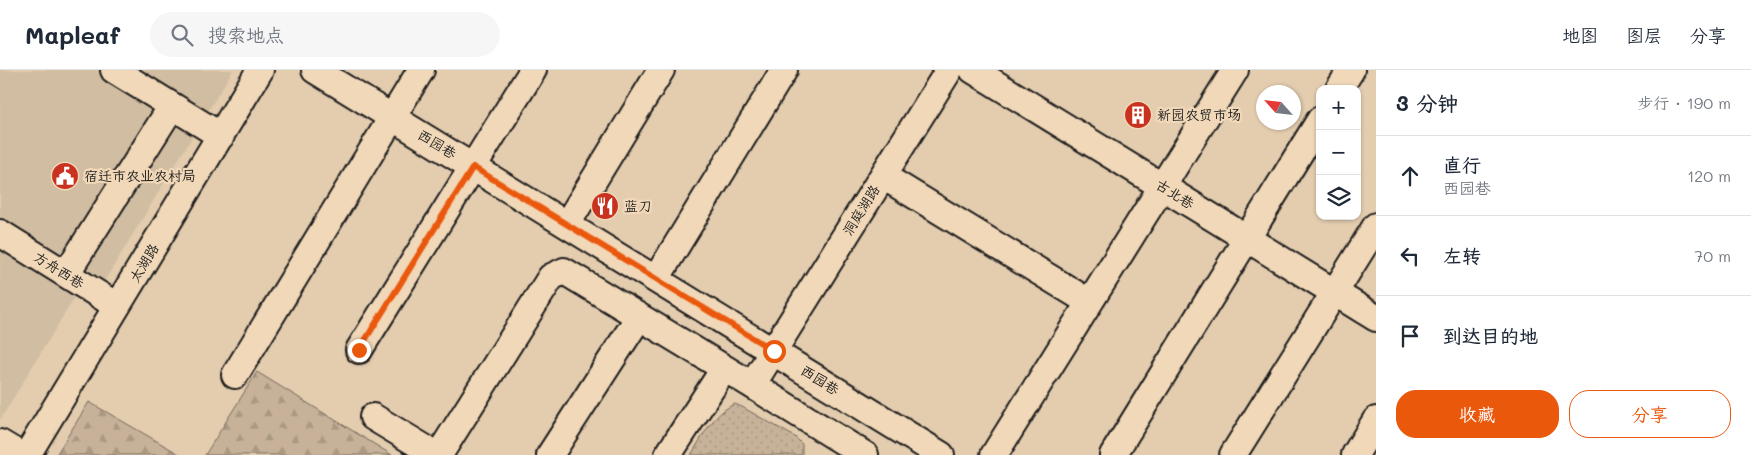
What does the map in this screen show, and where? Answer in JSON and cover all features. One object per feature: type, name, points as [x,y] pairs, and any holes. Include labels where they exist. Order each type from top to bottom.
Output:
[{"type":"street","points":[[114,70],[221,136]]},
{"type":"street","name":"太湖路","points":[[27,455],[260,70]]},
{"type":"street","name":"西园巷","points":[[315,70],[941,455]]},
{"type":"street","points":[[235,375],[421,70]]},
{"type":"street","points":[[359,350],[534,70]]},
{"type":"street","points":[[567,224],[661,70]]},
{"type":"street","points":[[656,279],[784,70]]},
{"type":"street","name":"洞庭湖路","points":[[752,385],[949,70]]},
{"type":"street","name":"古北巷","points":[[973,70],[1376,318]]},
{"type":"street","points":[[994,455],[1235,70]]},
{"type":"street","points":[[1342,85],[1351,70]]},
{"type":"street","points":[[66,274],[172,106]]},
{"type":"street","points":[[1113,455],[1316,126]]},
{"type":"street","points":[[883,176],[1090,302]]},
{"type":"street","points":[[1233,455],[1376,226]]},
{"type":"street","name":"方舟西巷","points":[[0,234],[117,306]]},
{"type":"street","points":[[373,417],[437,455],[551,276],[564,271],[865,455]]},
{"type":"street","points":[[550,455],[639,316]]},
{"type":"street","points":[[668,455],[724,369]]},
{"type":"street","points":[[1355,455],[1376,420]]},
{"type":"street","points":[[0,443],[20,455]]},
{"type":"shaded area","points":[[0,70],[233,70],[91,303],[0,247]]},
{"type":"shaded area","points":[[0,248],[76,295],[0,420]]},
{"type":"green space","points":[[257,372],[392,455],[205,455]]},
{"type":"green space","points":[[89,402],[181,455],[56,455]]},
{"type":"green space","points":[[735,404],[795,437],[802,444],[802,455],[691,455],[715,419],[727,408]]},
{"type":"place","name":"新园农贸市场","points":[[1138,115]]},
{"type":"place","name":"宿迁市农业农村局","points":[[65,176]]},
{"type":"place","name":"蓝刀","points":[[605,206]]},
{"type":"route","points":[[359,350],[473,167],[774,351]]}]
